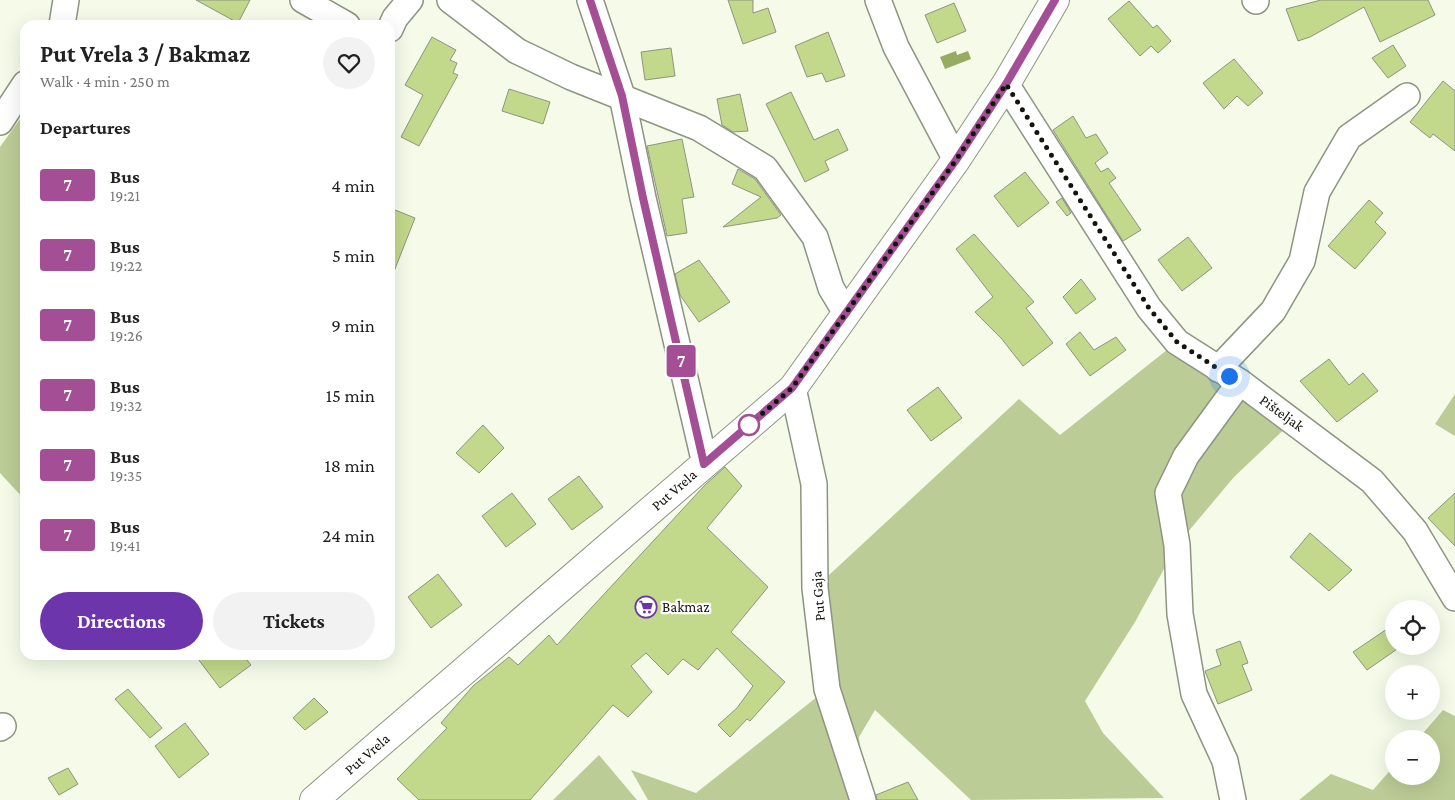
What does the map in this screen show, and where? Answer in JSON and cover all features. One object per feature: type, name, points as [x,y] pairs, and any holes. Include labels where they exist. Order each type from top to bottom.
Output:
[{"type":"main road","name":"Put Vrela","points":[[314,800],[792,388],[956,160],[1006,84],[1055,0]]},
{"type":"street","points":[[63,20],[66,0]]},
{"type":"street","points":[[303,0],[338,20]]},
{"type":"street","points":[[394,20],[410,0]]},
{"type":"street","points":[[450,0],[517,51],[571,77],[699,128],[766,168],[815,237],[832,288],[846,313]]},
{"type":"street","points":[[590,0],[622,96],[643,198],[704,464]]},
{"type":"street","points":[[878,0],[896,47],[956,160]]},
{"type":"street","name":"Pišteljak","points":[[1006,84],[1149,308],[1177,342],[1240,382],[1372,481],[1415,531],[1455,598]]},
{"type":"street","points":[[0,122],[20,92]]},
{"type":"street","points":[[1218,369],[1273,311],[1302,261],[1317,192],[1349,136],[1407,96]]},
{"type":"street","points":[[1234,800],[1225,761],[1194,694],[1180,614],[1177,546],[1168,493],[1186,456],[1240,382]]},
{"type":"street","name":"Put Gaja","points":[[792,388],[814,484],[815,588],[827,688],[863,800]]},
{"type":"street","points":[[1415,531],[1455,575]]},
{"type":"shaded area","points":[[956,51],[957,55],[968,51],[971,59],[945,69],[940,57]]},
{"type":"shaded area","points":[[20,119],[20,495],[0,473],[0,147]]},
{"type":"shaded area","points":[[1177,342],[1293,421],[1234,477],[1177,545],[1135,622],[1085,701],[1103,733],[1164,798],[971,800],[875,710],[859,737],[865,800],[648,800],[631,770],[696,793],[827,689],[815,588],[1019,399],[1060,435]]},
{"type":"shaded area","points":[[1455,394],[1455,436],[1435,424]]},
{"type":"shaded area","points":[[1443,710],[1455,716],[1455,800],[1299,800],[1331,774],[1373,790],[1385,776],[1385,785],[1440,785],[1440,730],[1426,730],[1434,720],[1440,720],[1440,713]]},
{"type":"shaded area","points":[[599,755],[637,800],[553,800]]},
{"type":"building","points":[[196,0],[250,0],[240,20],[233,20]]},
{"type":"building","points":[[728,0],[753,0],[753,13],[768,8],[776,32],[743,44]]},
{"type":"building","points":[[1321,0],[1428,0],[1435,15],[1380,42],[1364,7],[1310,37],[1298,41],[1286,9]]},
{"type":"building","points":[[1129,1],[1153,28],[1157,25],[1171,41],[1158,53],[1151,46],[1140,56],[1108,19]]},
{"type":"building","points":[[954,3],[966,31],[937,43],[925,15]]},
{"type":"building","points":[[828,32],[845,76],[826,82],[822,73],[807,77],[795,46]]},
{"type":"building","points":[[432,37],[456,50],[450,60],[457,63],[453,73],[458,75],[419,146],[401,137],[423,95],[405,85]]},
{"type":"building","points":[[1393,45],[1406,66],[1388,78],[1372,58]]},
{"type":"building","points":[[671,48],[675,76],[645,80],[641,52]]},
{"type":"building","points":[[1234,59],[1263,93],[1248,106],[1237,96],[1224,109],[1203,83]]},
{"type":"building","points":[[1443,81],[1455,91],[1455,151],[1433,134],[1430,138],[1410,122]]},
{"type":"building","points":[[509,89],[550,102],[543,124],[502,111]]},
{"type":"building","points":[[791,92],[814,140],[838,129],[848,150],[825,161],[829,170],[805,182],[766,104]]},
{"type":"building","points":[[740,94],[748,131],[733,132],[722,125],[717,99]]},
{"type":"building","points":[[1073,116],[1086,138],[1096,134],[1108,153],[1095,163],[1101,172],[1108,168],[1116,178],[1109,183],[1141,230],[1123,241],[1053,130]]},
{"type":"building","points":[[682,139],[694,197],[682,199],[687,233],[667,236],[647,146]]},
{"type":"building","points":[[738,169],[755,179],[781,215],[777,218],[723,227],[761,197],[732,184]]},
{"type":"building","points":[[1025,172],[1049,203],[1018,227],[994,196]]},
{"type":"building","points":[[1062,198],[1071,213],[1067,216],[1056,202]]},
{"type":"building","points":[[1369,200],[1383,213],[1375,222],[1386,233],[1355,269],[1328,246]]},
{"type":"building","points":[[395,210],[415,218],[395,269]]},
{"type":"building","points":[[974,234],[1034,302],[1026,308],[1053,343],[1023,366],[1001,338],[975,312],[993,297],[956,249]]},
{"type":"building","points":[[1188,237],[1212,268],[1182,291],[1158,260]]},
{"type":"building","points":[[699,260],[730,302],[699,322],[680,295],[675,274]]},
{"type":"building","points":[[1081,279],[1096,299],[1076,314],[1063,297]]},
{"type":"building","points":[[1080,332],[1094,350],[1116,337],[1126,350],[1090,376],[1066,344]]},
{"type":"building","points":[[1329,359],[1349,385],[1363,373],[1378,391],[1337,422],[1300,381]]},
{"type":"building","points":[[938,387],[962,418],[931,441],[907,410]]},
{"type":"building","points":[[483,425],[504,448],[479,473],[456,453]]},
{"type":"building","points":[[725,467],[742,486],[707,528],[768,587],[731,632],[785,682],[750,721],[747,719],[730,737],[718,725],[737,708],[753,686],[717,648],[698,670],[683,659],[668,675],[646,653],[631,666],[652,692],[628,717],[613,705],[530,800],[419,800],[397,779],[447,728],[441,723],[473,686],[509,657],[518,665],[549,635],[557,645],[705,485]]},
{"type":"building","points":[[579,476],[603,507],[572,530],[548,499]]},
{"type":"building","points":[[512,493],[536,524],[506,547],[482,516]]},
{"type":"building","points":[[1455,493],[1455,546],[1428,518]]},
{"type":"building","points":[[1310,533],[1352,570],[1329,591],[1290,557]]},
{"type":"building","points":[[438,574],[462,605],[431,628],[408,597]]},
{"type":"building","points":[[1385,630],[1385,655],[1389,655],[1367,670],[1353,652]]},
{"type":"building","points":[[1240,641],[1248,663],[1242,665],[1252,690],[1218,704],[1205,671],[1221,665],[1216,650]]},
{"type":"building","points":[[199,660],[247,660],[251,665],[220,688]]},
{"type":"building","points":[[128,689],[162,728],[150,738],[115,699]]},
{"type":"building","points":[[314,698],[328,712],[305,730],[293,718]]},
{"type":"building","points":[[185,723],[209,754],[179,778],[155,746]]},
{"type":"building","points":[[68,768],[78,784],[59,795],[48,778]]},
{"type":"building","points":[[908,782],[918,800],[877,800],[876,795]]},
{"type":"bus line","name":"7","points":[[590,0],[622,96],[643,198],[704,464],[792,388],[956,160],[1006,84],[1055,0]]},
{"type":"place","name":"Bakmaz","points":[[646,607]]},
{"type":"route","points":[[749,425],[792,388],[956,160],[1006,84],[1149,308],[1177,342],[1229,376]]}]
